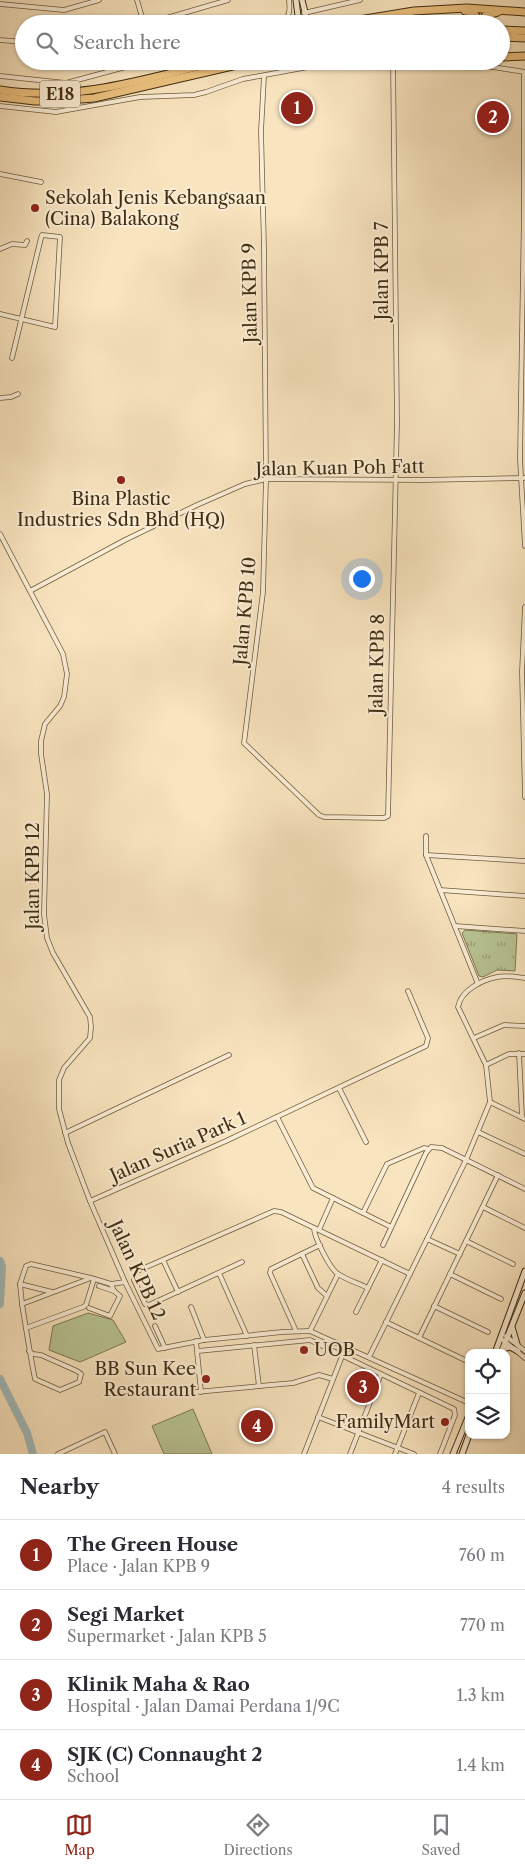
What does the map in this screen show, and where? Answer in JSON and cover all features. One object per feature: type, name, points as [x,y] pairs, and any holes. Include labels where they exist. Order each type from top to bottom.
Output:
[{"type":"highway","points":[[445,9],[472,12],[475,15]]},
{"type":"highway","points":[[384,15],[445,9],[525,12]]},
{"type":"highway","points":[[487,15],[509,10]]},
{"type":"highway","points":[[510,34],[525,30]]},
{"type":"highway","points":[[510,36],[525,38]]},
{"type":"highway","points":[[510,57],[525,56]]},
{"type":"highway","name":"E18","points":[[0,90],[36,94],[92,91],[182,70]]},
{"type":"highway","name":"E18","points":[[0,97],[55,101],[94,98],[215,70]]},
{"type":"main road","points":[[296,0],[298,15]]},
{"type":"main road","points":[[302,0],[304,13]]},
{"type":"main road","points":[[495,1349],[525,1271]]},
{"type":"main road","points":[[503,1349],[525,1293]]},
{"type":"main road","points":[[512,1327],[517,1344]]},
{"type":"main road","points":[[494,1349],[497,1337],[504,1328]]},
{"type":"main road","points":[[506,1349],[510,1347],[518,1351]]},
{"type":"main road","points":[[453,1454],[465,1424]]},
{"type":"main road","points":[[462,1454],[468,1439]]},
{"type":"street","points":[[0,4],[64,10],[99,0]]},
{"type":"street","points":[[136,0],[142,15]]},
{"type":"street","points":[[176,15],[228,0]]},
{"type":"street","points":[[289,0],[289,15]]},
{"type":"street","points":[[304,13],[360,0]]},
{"type":"street","points":[[0,40],[15,41]]},
{"type":"street","points":[[0,76],[66,84],[116,70]]},
{"type":"street","points":[[0,106],[46,111],[66,111],[140,97],[194,95],[242,79],[292,70]]},
{"type":"street","name":"Jalan KPB 7","points":[[393,70],[396,196],[396,480]]},
{"type":"street","points":[[510,70],[525,72],[523,478],[525,546]]},
{"type":"street","name":"Jalan KPB 9","points":[[264,76],[261,138],[266,479]]},
{"type":"street","points":[[0,174],[41,182]]},
{"type":"street","points":[[0,314],[22,319],[55,327],[60,237],[42,235],[22,319],[12,358]]},
{"type":"street","points":[[0,249],[12,244],[25,245],[27,241]]},
{"type":"street","points":[[0,398],[18,394]]},
{"type":"street","name":"Jalan Kuan Poh Fatt","points":[[30,591],[197,505],[245,484],[266,479],[396,480],[523,478]]},
{"type":"street","name":"Jalan KPB 10","points":[[266,479],[263,592],[244,744],[319,815],[324,817],[386,818]]},
{"type":"street","name":"Jalan KPB 8","points":[[386,818],[388,816],[396,480]]},
{"type":"street","name":"Jalan KPB 12","points":[[0,534],[63,654],[67,674],[64,697],[60,706],[45,724],[42,741],[41,754],[47,794],[47,852],[44,889],[45,927],[53,953],[90,1017],[91,1027],[90,1038],[64,1068],[58,1080],[59,1109],[65,1134],[90,1201],[125,1282],[158,1349],[164,1348]]},
{"type":"street","points":[[525,608],[522,672],[525,797]]},
{"type":"street","points":[[426,836],[426,855],[478,984]]},
{"type":"street","points":[[426,855],[525,862]]},
{"type":"street","points":[[440,890],[525,896]]},
{"type":"street","points":[[455,926],[525,931]]},
{"type":"street","points":[[369,1357],[466,1160],[490,1102],[486,1065],[458,1006],[462,996],[478,984],[498,977],[525,978]]},
{"type":"street","name":"Jalan Suria Park 1","points":[[90,1201],[277,1117],[426,1046],[428,1038],[408,992]]},
{"type":"street","points":[[474,1038],[504,1025],[525,1026]]},
{"type":"street","points":[[490,1102],[523,1118],[523,1092],[519,1053]]},
{"type":"street","points":[[486,1065],[509,1054],[525,1054]]},
{"type":"street","points":[[65,1134],[229,1055]]},
{"type":"street","points":[[339,1088],[366,1142]]},
{"type":"street","points":[[277,1117],[313,1188],[391,1227]]},
{"type":"street","points":[[478,1132],[525,1154]]},
{"type":"street","points":[[363,1213],[387,1164],[424,1148],[442,1148],[525,1189]]},
{"type":"street","points":[[383,1246],[430,1148]]},
{"type":"street","points":[[418,1338],[498,1176]]},
{"type":"street","points":[[333,1198],[316,1229],[320,1245],[338,1274],[368,1288]]},
{"type":"street","points":[[483,1207],[525,1228]]},
{"type":"street","points":[[134,1272],[274,1211],[281,1212],[410,1274]]},
{"type":"street","points":[[427,1239],[460,1254]]},
{"type":"street","points":[[466,1242],[513,1264]]},
{"type":"street","points":[[296,1331],[270,1273],[271,1269],[320,1245]]},
{"type":"street","points":[[302,1254],[318,1288],[327,1296]]},
{"type":"street","points":[[163,1260],[178,1292]]},
{"type":"street","points":[[356,1312],[382,1260]]},
{"type":"street","points":[[134,1280],[145,1304],[149,1305],[242,1262]]},
{"type":"street","points":[[30,1350],[33,1354],[41,1355],[77,1371],[81,1374],[81,1380],[60,1390],[35,1379],[22,1304],[20,1284],[28,1264],[92,1278],[110,1284],[125,1282]]},
{"type":"street","points":[[220,1273],[247,1336]]},
{"type":"street","points":[[310,1331],[338,1274]]},
{"type":"street","points":[[450,1274],[501,1299]]},
{"type":"street","points":[[22,1304],[92,1278]]},
{"type":"street","points":[[26,1328],[86,1305],[92,1278]]},
{"type":"street","points":[[20,1284],[52,1293]]},
{"type":"street","points":[[89,1308],[110,1316],[120,1296],[110,1284]]},
{"type":"street","points":[[99,1286],[114,1291]]},
{"type":"street","points":[[434,1306],[488,1332]]},
{"type":"street","points":[[191,1307],[204,1340]]},
{"type":"street","points":[[386,1322],[465,1360]]},
{"type":"street","points":[[155,1326],[164,1348],[204,1340],[310,1331],[465,1402]]},
{"type":"street","points":[[282,1332],[283,1342]]},
{"type":"street","points":[[501,1337],[517,1344],[525,1351]]},
{"type":"street","points":[[507,1339],[525,1358]]},
{"type":"street","points":[[198,1351],[310,1340],[454,1409],[455,1415],[440,1454]]},
{"type":"street","points":[[196,1341],[201,1392]]},
{"type":"street","points":[[254,1345],[259,1386]]},
{"type":"street","points":[[304,1454],[346,1346]]},
{"type":"street","points":[[350,1454],[381,1374]]},
{"type":"street","points":[[186,1393],[294,1383],[315,1376],[326,1376],[333,1379]]},
{"type":"street","points":[[395,1454],[419,1393]]},
{"type":"street","points":[[318,1417],[414,1454]]},
{"type":"street","points":[[58,1454],[106,1432],[115,1454]]},
{"type":"green space","points":[[465,930],[517,934],[515,971],[497,970],[483,977],[479,976],[462,933]]},
{"type":"green space","points":[[88,1313],[113,1320],[126,1342],[80,1362],[49,1350],[53,1326]]},
{"type":"green space","points":[[193,1409],[212,1454],[164,1454],[152,1426]]},
{"type":"waterway","points":[[0,1261],[2,1266],[0,1304]]},
{"type":"waterway","points":[[0,1379],[27,1433],[33,1454]]},
{"type":"place","name":"The Green House","points":[[297,108]]},
{"type":"place","name":"Segi Market","points":[[493,117]]},
{"type":"place","name":"Sekolah Jenis Kebangsaan (Cina) Balakong","points":[[35,208]]},
{"type":"place","name":"Bina Plastic Industries Sdn Bhd (HQ)","points":[[121,480]]},
{"type":"place","name":"UOB","points":[[304,1350]]},
{"type":"place","name":"BB Sun Kee Restaurant","points":[[206,1379]]},
{"type":"place","name":"Klinik Maha & Rao","points":[[363,1387]]},
{"type":"place","name":"FamilyMart","points":[[445,1422]]},
{"type":"place","name":"SJK (C) Connaught 2","points":[[257,1426]]}]
